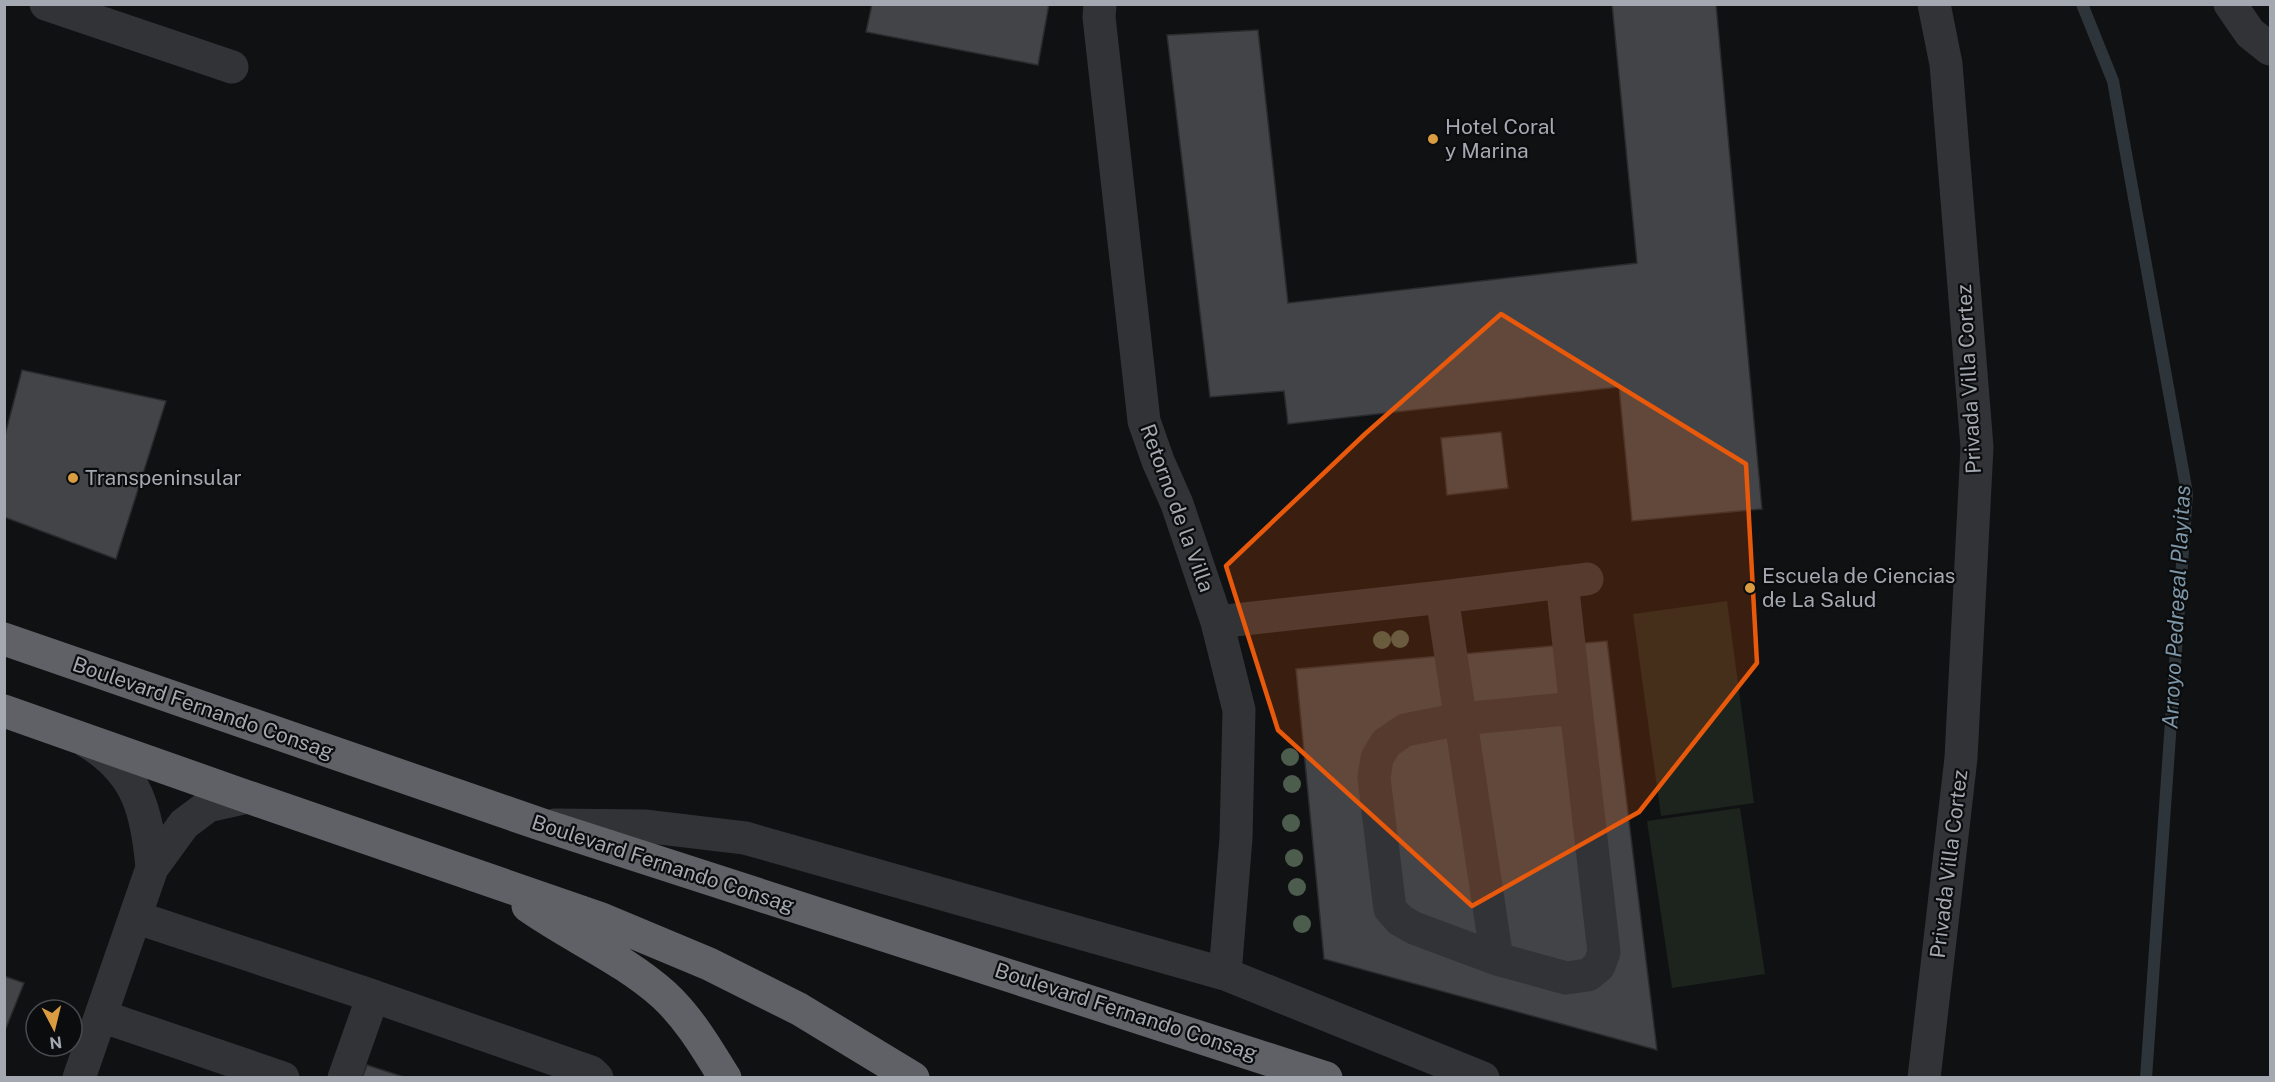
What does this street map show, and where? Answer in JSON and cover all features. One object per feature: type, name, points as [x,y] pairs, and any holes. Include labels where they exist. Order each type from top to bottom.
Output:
[{"type":"highway","name":"Boulevard Fernando Consag","points":[[4,639],[543,825],[1326,1077]]},
{"type":"highway","points":[[4,711],[599,918],[709,964],[799,1009],[913,1077]]},
{"type":"highway","points":[[490,879],[548,920],[622,964],[666,996],[695,1032],[725,1077]]},
{"type":"street","points":[[46,4],[232,67]]},
{"type":"street","name":"Retorno de la Villa","points":[[1100,4],[1099,17],[1144,421],[1177,504],[1217,622],[1239,710],[1236,838],[1225,974]]},
{"type":"street","name":"Privada Villa Cortez","points":[[1924,1077],[1961,758],[1977,447],[1946,64],[1934,4]]},
{"type":"street","points":[[2230,4],[2250,33],[2271,49]]},
{"type":"street","points":[[1217,622],[1575,580],[1576,708],[1604,952],[1599,966],[1588,975],[1566,978],[1497,959],[1414,928],[1400,920],[1390,909],[1374,778],[1377,758],[1386,743],[1405,730],[1460,719],[1576,708]]},
{"type":"street","points":[[1442,597],[1497,959]]},
{"type":"street","points":[[80,738],[104,752],[133,789],[143,808],[149,830],[152,868]]},
{"type":"street","points":[[79,1077],[152,868],[184,824],[208,806],[248,797]]},
{"type":"street","points":[[543,825],[644,826],[745,838],[1225,974],[1483,1077]]},
{"type":"street","points":[[135,917],[373,996],[591,1072],[597,1077]]},
{"type":"street","points":[[344,1077],[373,996]]},
{"type":"street","points":[[100,1016],[283,1077]]},
{"type":"highlighted area","points":[[1501,314],[1746,464],[1757,663],[1639,812],[1472,906],[1278,730],[1226,566],[1365,434]]},
{"type":"shaded area","points":[[1727,601],[1754,803],[1661,816],[1633,614]]},
{"type":"shaded area","points":[[1740,808],[1765,974],[1672,988],[1647,821]]},
{"type":"building","points":[[872,4],[1049,4],[1038,65],[866,32]]},
{"type":"building","points":[[1612,4],[1716,4],[1762,509],[1632,521],[1619,387],[1288,424],[1284,391],[1210,397],[1167,35],[1258,30],[1288,303],[1637,263]]},
{"type":"building","name":"Transpeninsular","points":[[22,370],[166,401],[116,559],[4,517],[4,439]]},
{"type":"building","points":[[1501,432],[1508,488],[1447,495],[1441,438]]},
{"type":"building","points":[[1607,641],[1657,1050],[1324,959],[1296,669]]},
{"type":"building","points":[[4,976],[24,983],[4,1033]]},
{"type":"building","points":[[367,1065],[407,1078],[362,1078]]},
{"type":"waterway","name":"Arroyo Pedregal Playitas","points":[[2082,4],[2113,81],[2187,493],[2146,1078]]},
{"type":"place","name":"Hotel Coral y Marina","points":[[1433,139]]},
{"type":"place","name":"Transpeninsular","points":[[73,478]]},
{"type":"place","name":"Escuela de Ciencias de La Salud","points":[[1750,588]]}]
